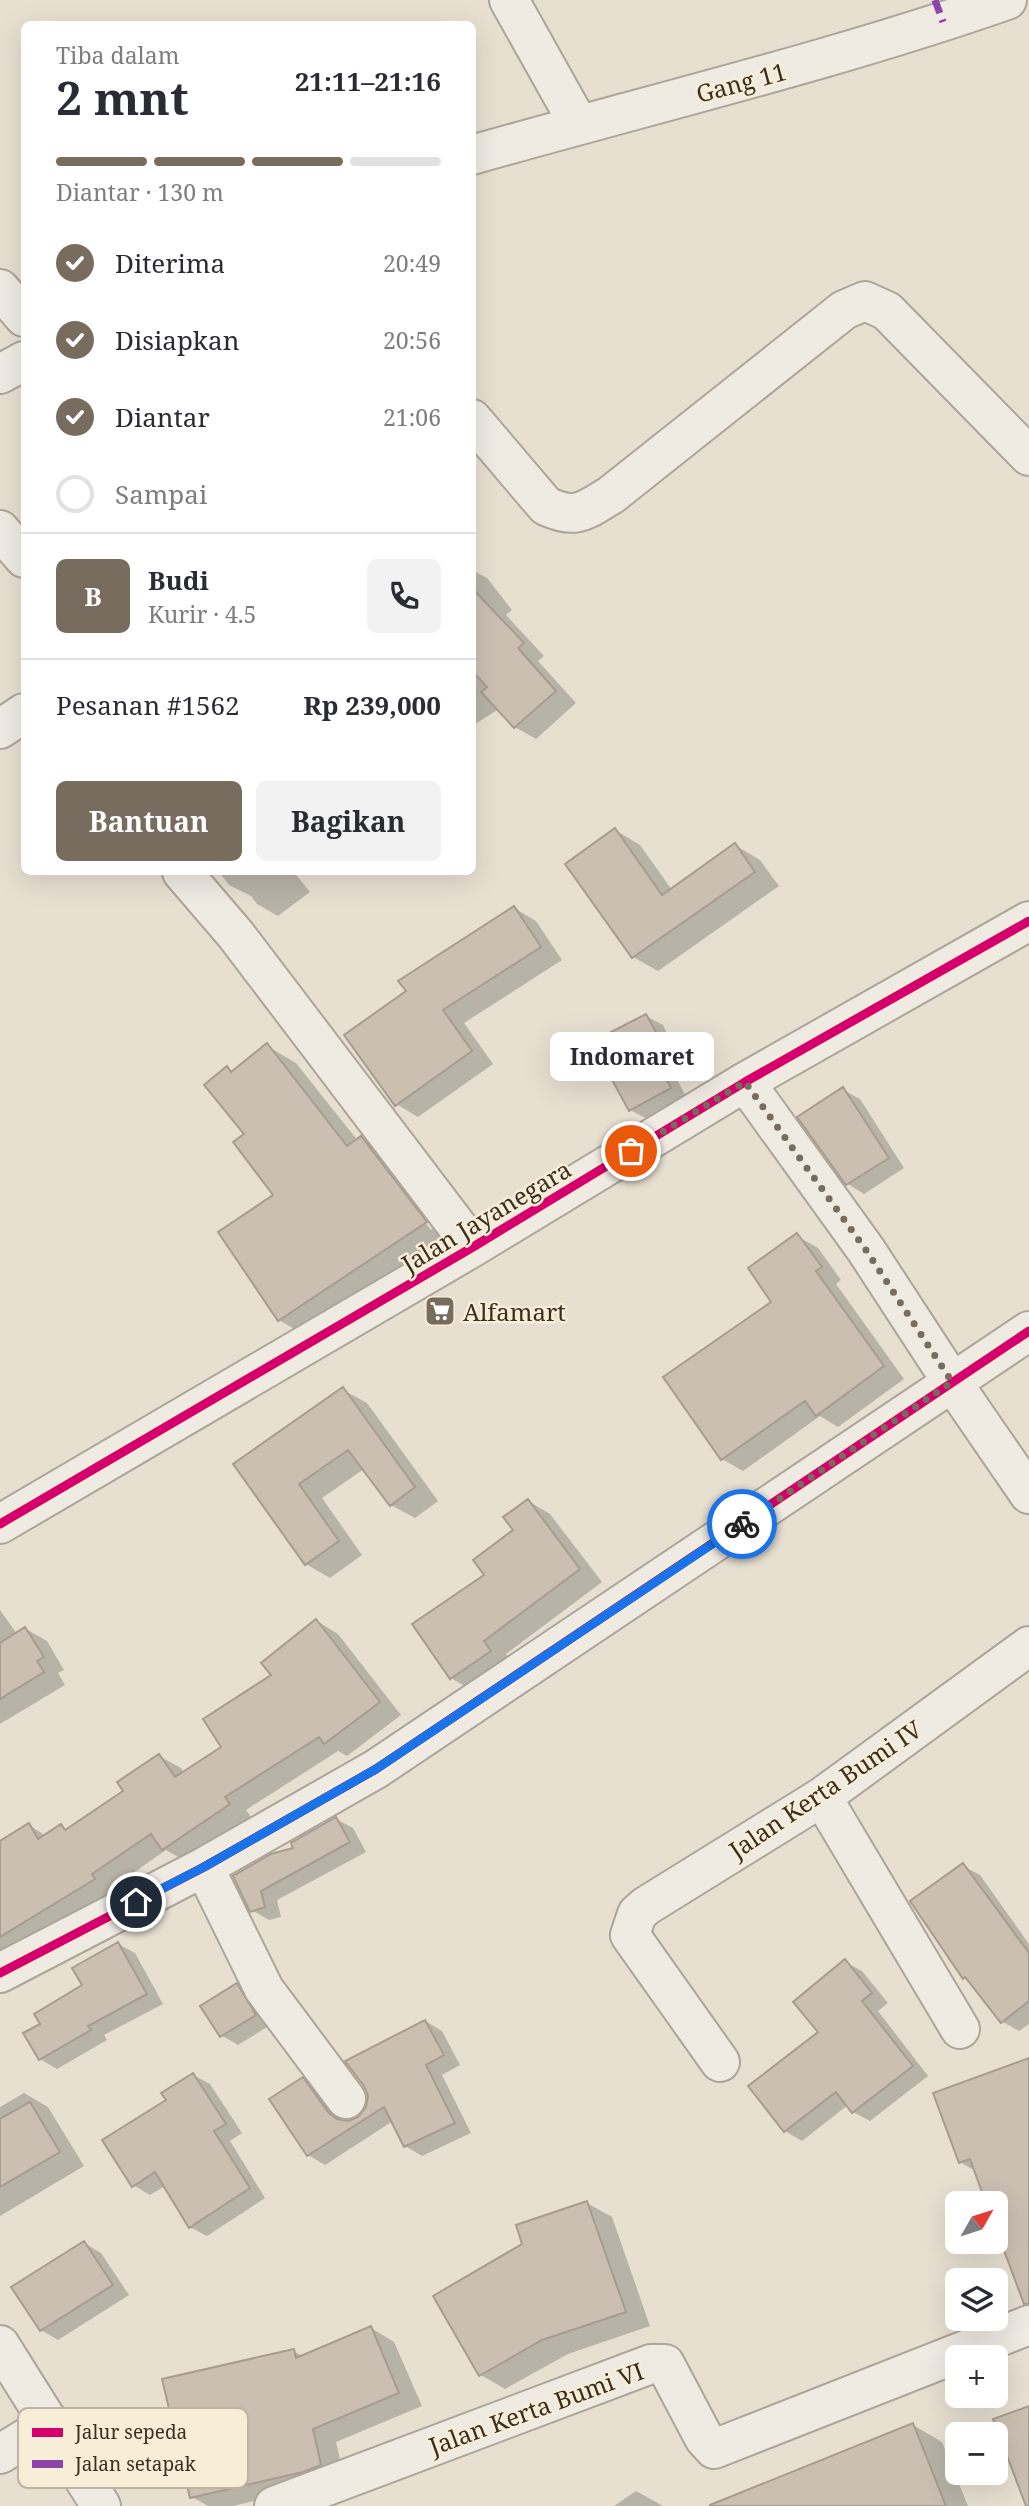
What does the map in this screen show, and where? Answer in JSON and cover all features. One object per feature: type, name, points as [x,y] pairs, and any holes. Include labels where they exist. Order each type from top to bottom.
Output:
[{"type":"street","points":[[509,0],[579,125]]},
{"type":"street","name":"Gang 11","points":[[476,154],[770,75],[939,11],[1007,0]]},
{"type":"street","points":[[0,289],[21,314]]},
{"type":"street","points":[[476,424],[546,506],[563,514],[579,513],[611,495],[844,310],[865,302],[887,311],[1029,456]]},
{"type":"street","points":[[0,374],[21,363]]},
{"type":"street","points":[[0,530],[21,554]]},
{"type":"street","points":[[0,729],[21,715]]},
{"type":"street","points":[[185,875],[236,935],[473,1247]]},
{"type":"street","name":"Jalan Jayanegara","points":[[0,1524],[473,1247],[745,1082],[1029,921]]},
{"type":"street","points":[[745,1082],[866,1250],[1029,1494]]},
{"type":"street","points":[[0,1973],[204,1867],[376,1769],[1029,1331]]},
{"type":"street","name":"Jalan Kerta Bumi IV","points":[[720,2062],[630,1936],[638,1914],[646,1906],[822,1797],[1029,1646]]},
{"type":"street","points":[[822,1797],[960,2029]]},
{"type":"street","points":[[204,1867],[264,1989],[346,2099]]},
{"type":"street","name":"Jalan Kerta Bumi VI","points":[[274,2506],[651,2364],[665,2364],[704,2438],[714,2449],[1029,2325]]},
{"type":"street","points":[[0,2345],[41,2408]]},
{"type":"street","points":[[0,2454],[18,2443]]},
{"type":"street","points":[[90,2488],[101,2506]]},
{"type":"building","points":[[476,592],[524,643],[518,648],[556,691],[514,728],[481,692],[487,687],[476,675]]},
{"type":"building","points":[[615,828],[662,895],[735,843],[755,872],[632,958],[565,864]]},
{"type":"building","points":[[514,906],[541,947],[443,1010],[472,1051],[395,1106],[344,1035],[406,991],[398,981]]},
{"type":"building","points":[[646,1014],[662,1043],[650,1049],[671,1088],[629,1111],[600,1058],[619,1048],[611,1032]]},
{"type":"building","points":[[267,1043],[347,1146],[361,1136],[427,1222],[278,1321],[218,1232],[273,1195],[233,1142],[244,1134],[204,1085],[227,1066],[231,1072]]},
{"type":"building","points":[[843,1087],[889,1158],[846,1185],[797,1117]]},
{"type":"building","points":[[797,1233],[822,1267],[816,1271],[884,1366],[816,1416],[805,1401],[721,1460],[663,1377],[771,1302],[748,1268]]},
{"type":"building","points":[[343,1387],[415,1487],[390,1506],[348,1450],[299,1484],[339,1541],[305,1565],[233,1464]]},
{"type":"building","points":[[528,1499],[580,1569],[484,1641],[491,1651],[450,1679],[412,1624],[484,1575],[473,1560],[513,1530],[503,1517]]},
{"type":"building","points":[[316,1619],[380,1702],[324,1744],[319,1737],[225,1797],[230,1804],[162,1850],[151,1834],[92,1874],[95,1879],[0,1937],[0,1841],[29,1823],[38,1839],[61,1824],[65,1830],[123,1791],[117,1782],[159,1754],[175,1777],[221,1747],[203,1719],[271,1675],[261,1663]]},
{"type":"building","points":[[25,1627],[44,1657],[37,1661],[44,1672],[0,1699],[0,1643]]},
{"type":"building","points":[[336,1817],[350,1842],[261,1891],[265,1907],[250,1912],[233,1876],[271,1854],[293,1848],[291,1843]]},
{"type":"building","points":[[963,1863],[1029,1953],[1029,2001],[1001,2023],[965,1977],[963,1979],[910,1901]]},
{"type":"building","points":[[118,1942],[147,1994],[88,2026],[91,2030],[39,2060],[23,2033],[40,2024],[34,2014],[82,1985],[72,1968]]},
{"type":"building","points":[[845,1959],[872,1993],[862,2001],[913,2066],[852,2113],[836,2092],[784,2132],[748,2086],[818,2032],[793,2002]]},
{"type":"building","points":[[237,1983],[256,2015],[220,2037],[200,2006]]},
{"type":"building","points":[[425,2020],[444,2055],[426,2065],[455,2123],[404,2147],[384,2107],[307,2156],[269,2099],[303,2077],[328,2112],[337,2119],[348,2121],[358,2117],[366,2107],[368,2096],[364,2086],[345,2061]]},
{"type":"building","points":[[1029,2058],[1029,2304],[1024,2304],[1005,2254],[1008,2254],[1008,2191],[982,2191],[970,2159],[959,2163],[933,2093]]},
{"type":"building","points":[[193,2073],[226,2124],[214,2131],[250,2188],[189,2228],[155,2172],[132,2187],[102,2140],[166,2100],[161,2093]]},
{"type":"building","points":[[30,2102],[60,2152],[0,2187],[0,2119]]},
{"type":"building","points":[[587,2201],[626,2312],[542,2340],[479,2376],[433,2296],[522,2244],[516,2225]]},
{"type":"building","points":[[84,2241],[113,2285],[40,2331],[11,2287]]},
{"type":"building","points":[[371,2326],[399,2393],[313,2429],[321,2465],[248,2485],[248,2408],[169,2408],[162,2379],[294,2349],[296,2358]]},
{"type":"building","points":[[1029,2406],[1029,2506],[1026,2506],[1008,2459],[1008,2422],[994,2422],[993,2419]]},
{"type":"building","points":[[913,2423],[946,2506],[710,2506],[710,2505]]},
{"type":"building","points":[[188,2488],[233,2488],[190,2498]]},
{"type":"marked path","points":[[935,0],[943,22]]},
{"type":"cycle path","points":[[0,1524],[473,1247],[745,1082],[1029,921]]},
{"type":"cycle path","points":[[0,1973],[204,1867],[376,1769],[1029,1331]]},
{"type":"way so far","points":[[631,1151],[745,1082],[866,1250],[952,1382],[742,1524]]},
{"type":"place","name":"Indomaret","points":[[631,1151]]},
{"type":"place","name":"Alfamart","points":[[440,1311]]},
{"type":"route","points":[[136,1902],[204,1867],[376,1769],[742,1524]]}]
